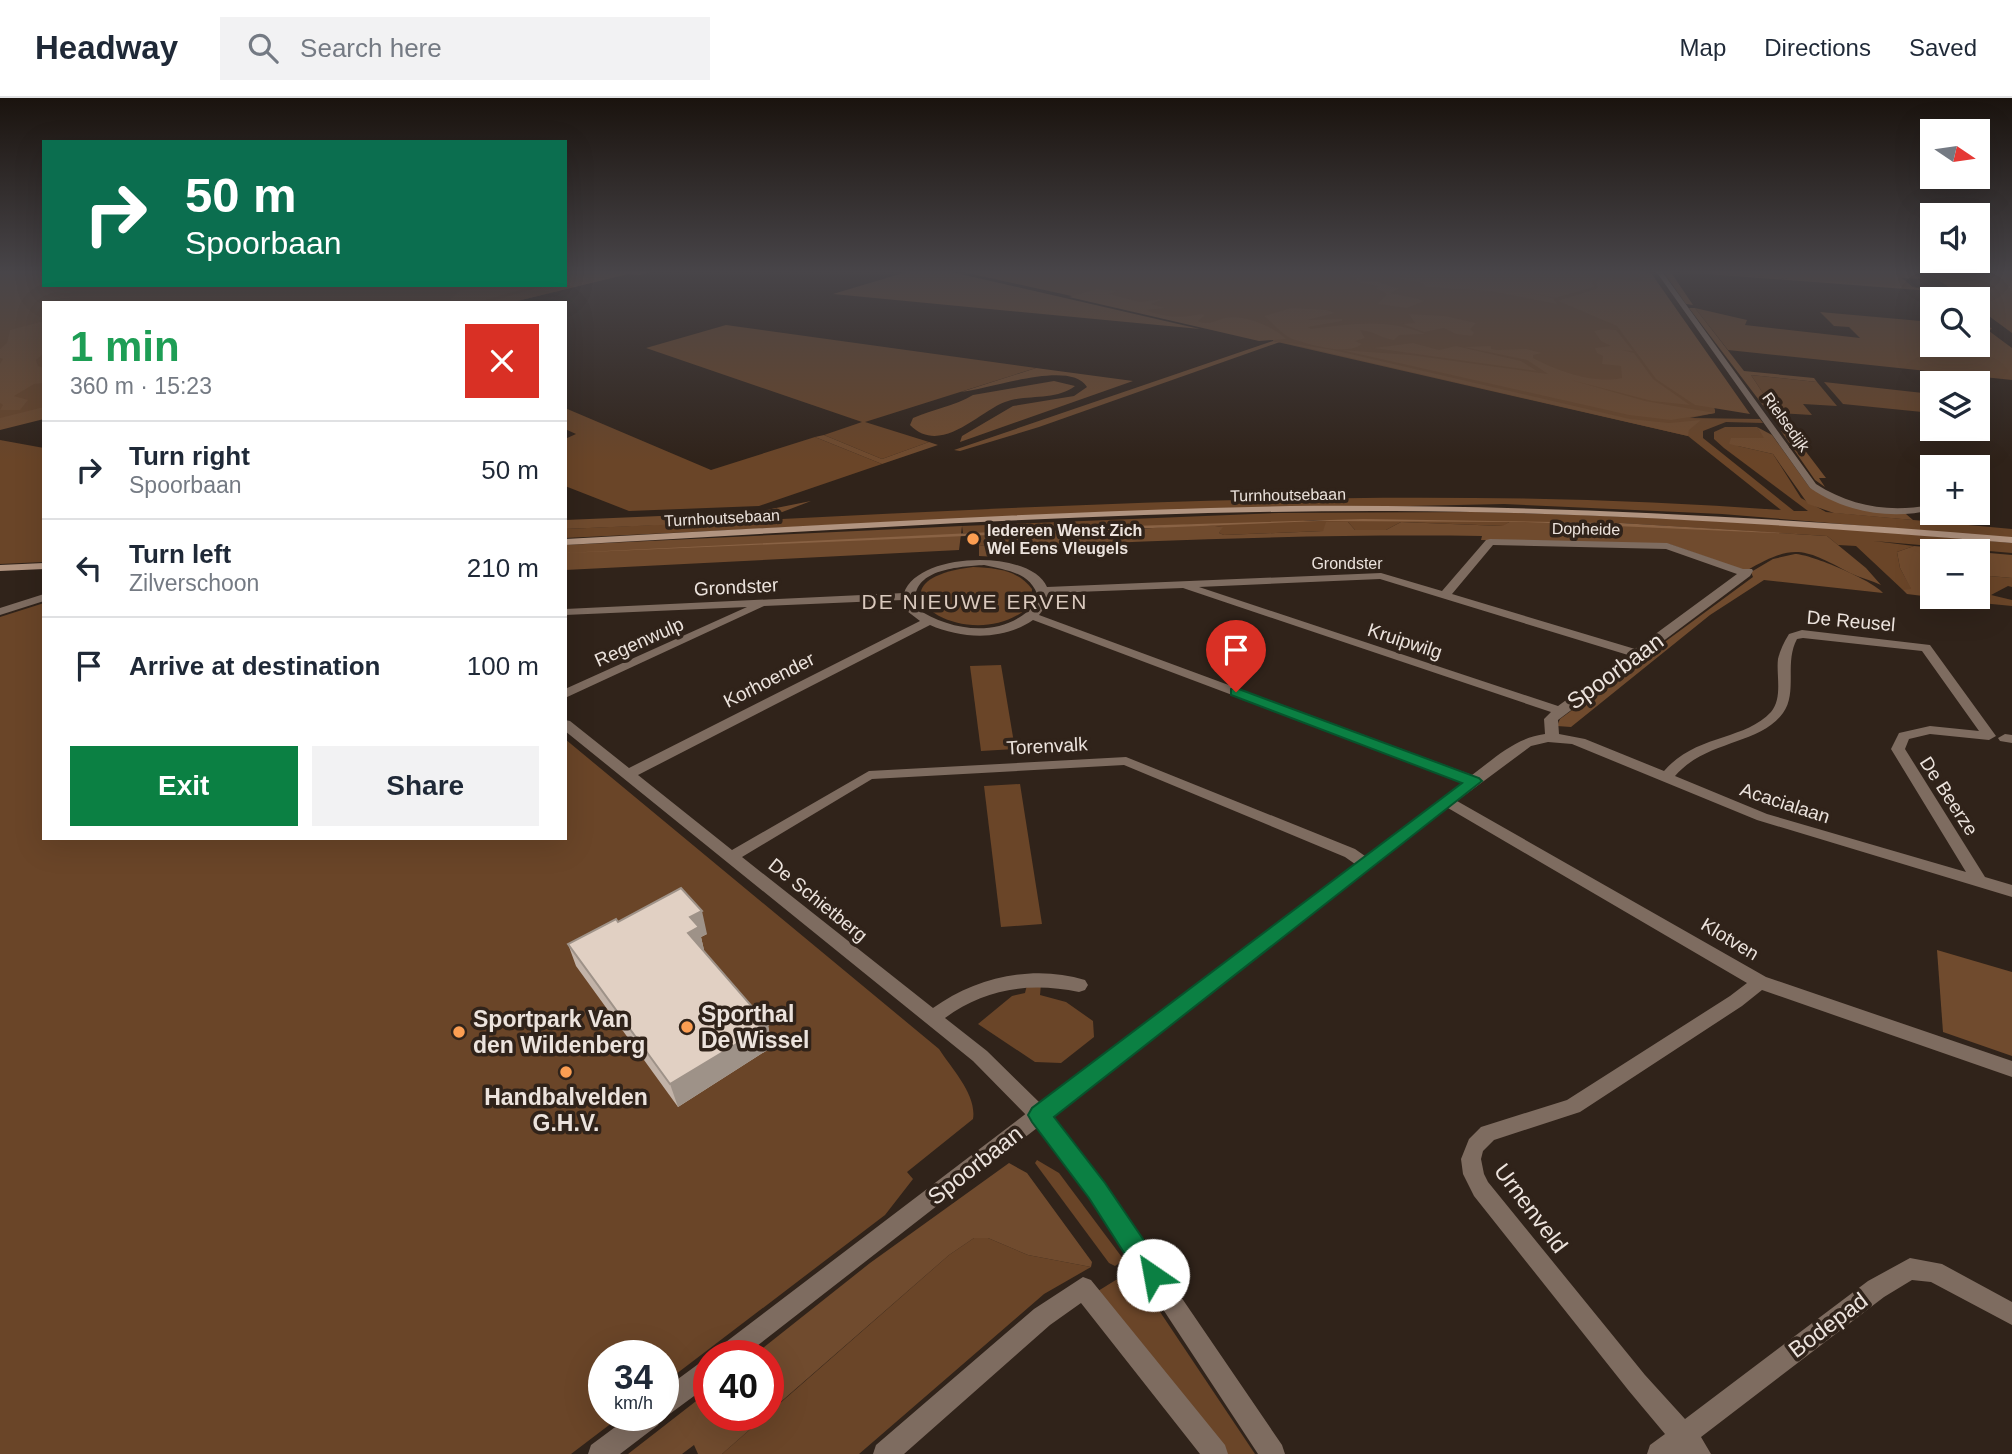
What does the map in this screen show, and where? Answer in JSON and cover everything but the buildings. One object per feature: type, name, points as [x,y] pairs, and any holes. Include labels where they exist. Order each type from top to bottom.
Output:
[{"type":"main road","name":"Turnhoutsebaan","points":[[567,542],[1191,513],[1392,508],[1670,515],[2012,540]]},
{"type":"main road","points":[[0,568],[42,566]]},
{"type":"street","name":"Rielsedijk","points":[[1704,333],[1817,489],[1839,499],[1877,508],[1920,510]]},
{"type":"street","name":"Dopheide","points":[[1445,594],[1490,542],[1667,546],[1747,573]]},
{"type":"street","points":[[984,562],[1020,570],[1040,583],[1045,590],[1041,607],[1032,616],[1014,625],[983,631],[954,630],[927,622],[911,609],[908,596],[911,587],[923,575],[942,568],[984,562]]},
{"type":"street","name":"Spoorbaan","points":[[747,1340],[1518,747],[1537,739],[1552,737],[1551,719],[1560,711],[1747,573]]},
{"type":"street","name":"Grondster","points":[[1045,590],[1381,576],[1639,654]]},
{"type":"street","points":[[1238,604],[1264,581]]},
{"type":"street","name":"Kruipwilg","points":[[1181,584],[1560,711]]},
{"type":"street","name":"Grondster","points":[[567,612],[908,596]]},
{"type":"street","points":[[0,612],[42,598]]},
{"type":"street","name":"Regenwulp","points":[[567,693],[766,603]]},
{"type":"street","points":[[1032,616],[1474,781]]},
{"type":"street","name":"Korhoender","points":[[629,774],[927,622]]},
{"type":"street","name":"De Reusel","points":[[1665,779],[1691,754],[1773,717],[1784,699],[1782,668],[1786,650],[1793,637],[1802,634],[1926,648],[1989,736]]},
{"type":"street","name":"De Schietberg","points":[[567,726],[1001,1075],[1039,1115],[1097,1191],[1273,1454]]},
{"type":"street","name":"De Beerze","points":[[1978,879],[1898,749],[1901,739],[1917,731],[1989,736]]},
{"type":"street","name":"Acacialaan","points":[[1552,737],[1580,742],[1665,779],[1787,826],[2012,891]]},
{"type":"street","name":"Torenvalk","points":[[732,857],[869,775],[1126,761],[1350,853],[1366,863]]},
{"type":"street","name":"Klotven","points":[[1447,801],[1760,982],[2012,1069]]},
{"type":"street","points":[[932,1017],[957,999],[998,983],[1059,979],[1079,985]]},
{"type":"street","name":"Urnenveld","points":[[1699,1454],[1481,1189],[1471,1163],[1472,1150],[1478,1140],[1488,1133],[1573,1106],[1736,1001],[1760,982]]},
{"type":"street","name":"Bodepad","points":[[1659,1454],[1876,1289],[1910,1269],[1934,1272],[2012,1314]]},
{"type":"street","points":[[885,1454],[1049,1311],[1083,1288],[1216,1454]]},
{"type":"street","points":[[679,1393],[693,1382]]},
{"type":"street","points":[[600,1454],[630,1431]]},
{"type":"shaded area","points":[[0,333],[42,333],[42,418],[0,429]]},
{"type":"shaded area","points":[[9,333],[42,333],[42,355],[36,360],[38,366],[42,367],[42,383],[34,384],[14,396],[28,400],[20,410],[0,410],[3,405],[0,403],[0,364],[3,359],[0,358],[0,349],[7,343]]},
{"type":"shaded area","points":[[697,333],[786,333],[1036,368],[865,422],[929,442],[882,459],[824,435],[862,422],[646,348]]},
{"type":"shaded area","points":[[1226,333],[1279,333],[1286,339],[1259,341]]},
{"type":"shaded area","points":[[1240,333],[1690,333],[1715,410],[1715,413],[1690,418],[1760,419],[1763,423],[1726,422],[1703,431],[1703,438],[1794,511],[1808,511],[1724,448],[1714,439],[1714,432],[1725,427],[1757,427],[1765,438],[1731,438],[1738,446],[1773,454],[1801,498],[1826,512],[1920,521],[1920,525],[2012,529],[2012,538],[1722,514],[1504,504],[1085,513],[567,538],[567,529],[1021,508],[1325,498],[1629,502],[1781,510],[1688,436],[1273,341],[1274,337]]},
{"type":"shaded area","points":[[1283,333],[1362,333],[1365,338],[1355,341],[1362,344],[1355,347],[1339,349],[1320,347]]},
{"type":"shaded area","points":[[1373,333],[1425,334],[1399,335],[1394,340]]},
{"type":"shaded area","points":[[1596,333],[1619,333],[1633,351],[1622,350],[1634,353],[1653,379],[1690,405],[1652,401],[1571,380],[1645,401],[1715,413],[1671,420],[1629,415],[1341,350],[1411,355],[1548,374],[1527,360],[1464,347],[1526,349],[1542,353],[1533,355],[1533,358],[1576,375],[1599,379],[1622,378],[1621,366],[1602,364],[1603,356],[1597,353],[1595,348],[1611,346],[1601,341]]},
{"type":"shaded area","points":[[1622,333],[1693,333],[1750,414],[1695,405],[1656,379]]},
{"type":"shaded area","points":[[1708,333],[1715,333],[1744,371],[1814,378],[1817,382],[1751,375],[1776,413],[1768,412]]},
{"type":"shaded area","points":[[1715,333],[1818,333],[1860,338],[1855,333],[1920,333],[1920,357],[1990,357],[1992,333],[2012,348],[2012,380],[1990,378],[1990,371],[1927,371],[1728,350]]},
{"type":"shaded area","points":[[1273,341],[1280,342],[1039,427],[960,451],[954,450]]},
{"type":"shaded area","points":[[1282,342],[1333,350],[1630,419],[1669,423],[1701,420],[1689,430],[1688,436]]},
{"type":"shaded area","points":[[1413,343],[1439,350],[1456,346],[1521,361],[1537,371],[1374,348]]},
{"type":"shaded area","points":[[1036,368],[1133,381],[960,442],[962,436],[1013,406],[1074,396],[1087,387],[1078,379],[1047,376],[961,392]]},
{"type":"shaded area","points":[[1751,375],[1817,382],[1837,406],[1803,404],[1812,415],[1776,413]]},
{"type":"shaded area","points":[[1054,381],[1075,386],[1059,394],[1005,402],[947,434],[934,436],[922,433],[910,425],[913,418],[973,395]]},
{"type":"shaded area","points":[[1824,382],[1920,393],[1920,412],[1843,404]]},
{"type":"shaded area","points":[[42,408],[42,420],[0,430],[0,418]]},
{"type":"shaded area","points":[[567,409],[711,470],[815,437],[882,464],[759,506],[629,511],[567,487],[567,438],[576,434],[567,430]]},
{"type":"shaded area","points":[[1757,427],[1772,435],[1810,488],[1876,510],[1906,514],[1913,520],[1834,513],[1808,504],[1773,454],[1729,444],[1731,438],[1764,438]]},
{"type":"shaded area","points":[[1781,431],[1791,432],[1826,478],[1819,478],[1825,487],[1815,480]]},
{"type":"shaded area","points":[[824,435],[882,459],[929,442],[938,445],[882,464],[815,437]]},
{"type":"shaded area","points":[[0,440],[42,448],[42,562],[0,564]]},
{"type":"shaded area","points":[[811,501],[759,521],[567,529],[567,520],[756,512]]},
{"type":"shaded area","points":[[1474,512],[1676,519],[1963,539],[1920,539],[1920,545],[1874,541],[1914,546],[1897,552],[1900,568],[1912,590],[1903,590],[1856,546],[1838,545],[1827,536],[1621,523],[1510,522],[1503,526],[1401,522],[1386,530],[1355,530],[1348,522],[1323,531],[1224,535],[1219,533],[1222,527],[1199,524],[1023,536],[1015,542],[979,546],[976,533],[963,533],[962,526],[1279,513]],"holes":[[[1314,520],[1416,521],[1303,521]]]},
{"type":"shaded area","points":[[1363,519],[1621,523],[1800,534],[1525,522],[1319,521],[567,553],[1097,527]]},
{"type":"shaded area","points":[[1511,521],[1827,536],[1866,568],[1881,585],[1821,558],[1798,552],[1776,556],[1746,571],[1669,544],[1481,540],[1482,536],[1118,542],[997,548],[998,557],[979,556],[979,546],[1015,542],[1030,533],[1118,531],[1199,524],[1223,527],[1219,533],[1224,535],[1323,531],[1326,522],[1348,522],[1355,530],[1386,530],[1401,522],[1502,526]]},
{"type":"shaded area","points":[[962,526],[959,550],[567,570],[567,545]]},
{"type":"shaded area","points":[[1990,541],[2012,543],[2012,553],[1990,551]]},
{"type":"shaded area","points":[[1920,547],[1920,596],[1907,594],[1903,590],[1911,589],[1900,568],[1897,552]]},
{"type":"shaded area","points":[[1990,553],[2012,555],[2012,578],[1990,576]]},
{"type":"shaded area","points":[[1795,554],[1842,569],[1883,593],[1764,580],[1710,615],[1571,727],[1557,726],[1560,719],[1753,577],[1751,572],[1773,559]]},
{"type":"shaded area","points":[[973,567],[998,569],[1020,578],[1032,589],[1031,605],[1006,620],[980,625],[954,622],[934,613],[922,601],[923,587],[938,575]]},
{"type":"shaded area","points":[[1990,576],[2012,578],[2012,587],[2008,586],[1991,595],[2012,600],[2012,606],[1990,604]]},
{"type":"shaded area","name":"Sportpark Van den Wildenberg","points":[[42,604],[42,840],[567,840],[567,741],[939,1049],[957,1074],[971,1101],[973,1119],[907,1172],[913,1179],[885,1215],[721,1340],[693,1340],[693,1361],[679,1372],[679,1340],[588,1340],[588,1431],[601,1431],[571,1454],[0,1454],[0,617]]},
{"type":"shaded area","points":[[1001,665],[1015,749],[981,751],[970,666]]},
{"type":"shaded area","points":[[1020,784],[1042,924],[1001,927],[984,786]]},
{"type":"shaded area","points":[[1937,950],[2012,972],[2012,1056],[1943,1032]]},
{"type":"shaded area","points":[[1041,984],[1040,995],[1066,1002],[1093,1021],[1094,1037],[1061,1063],[1035,1062],[978,1024],[1012,996],[1025,993],[1027,985]]},
{"type":"shaded area","points":[[1037,1160],[1059,1173],[1124,1260],[1115,1266],[1109,1263],[1035,1163]]},
{"type":"shaded area","points":[[1009,1163],[1027,1173],[1092,1262],[1091,1267],[1028,1255],[988,1238],[974,1238],[949,1255],[784,1399],[784,1340],[773,1340],[870,1263]]},
{"type":"shaded area","points":[[974,1238],[988,1238],[1028,1255],[1091,1267],[1044,1294],[859,1454],[722,1454],[748,1431],[784,1431],[784,1400],[949,1255]]},
{"type":"shaded area","points":[[1132,1270],[1255,1454],[1227,1454],[1098,1291]]},
{"type":"shaded area","points":[[693,1403],[693,1431],[748,1431],[722,1454],[698,1454],[694,1445],[682,1454],[628,1454],[658,1431],[679,1431],[679,1414]]},
{"type":"place","name":"Iedereen Wenst Zich Wel Eens Vleugels","points":[[973,539]]},
{"type":"place","name":"Sporthal De Wissel","points":[[687,1027]]},
{"type":"place","name":"Sportpark Van den Wildenberg","points":[[459,1032]]},
{"type":"place","name":"Handbalvelden G.H.V.","points":[[566,1072]]},
{"type":"district","name":"DE NIEUWE ERVEN","points":[[975,601]]},
{"type":"route","points":[[1153,1275],[1063,1143],[1039,1115],[1474,781],[1236,692]]}]
